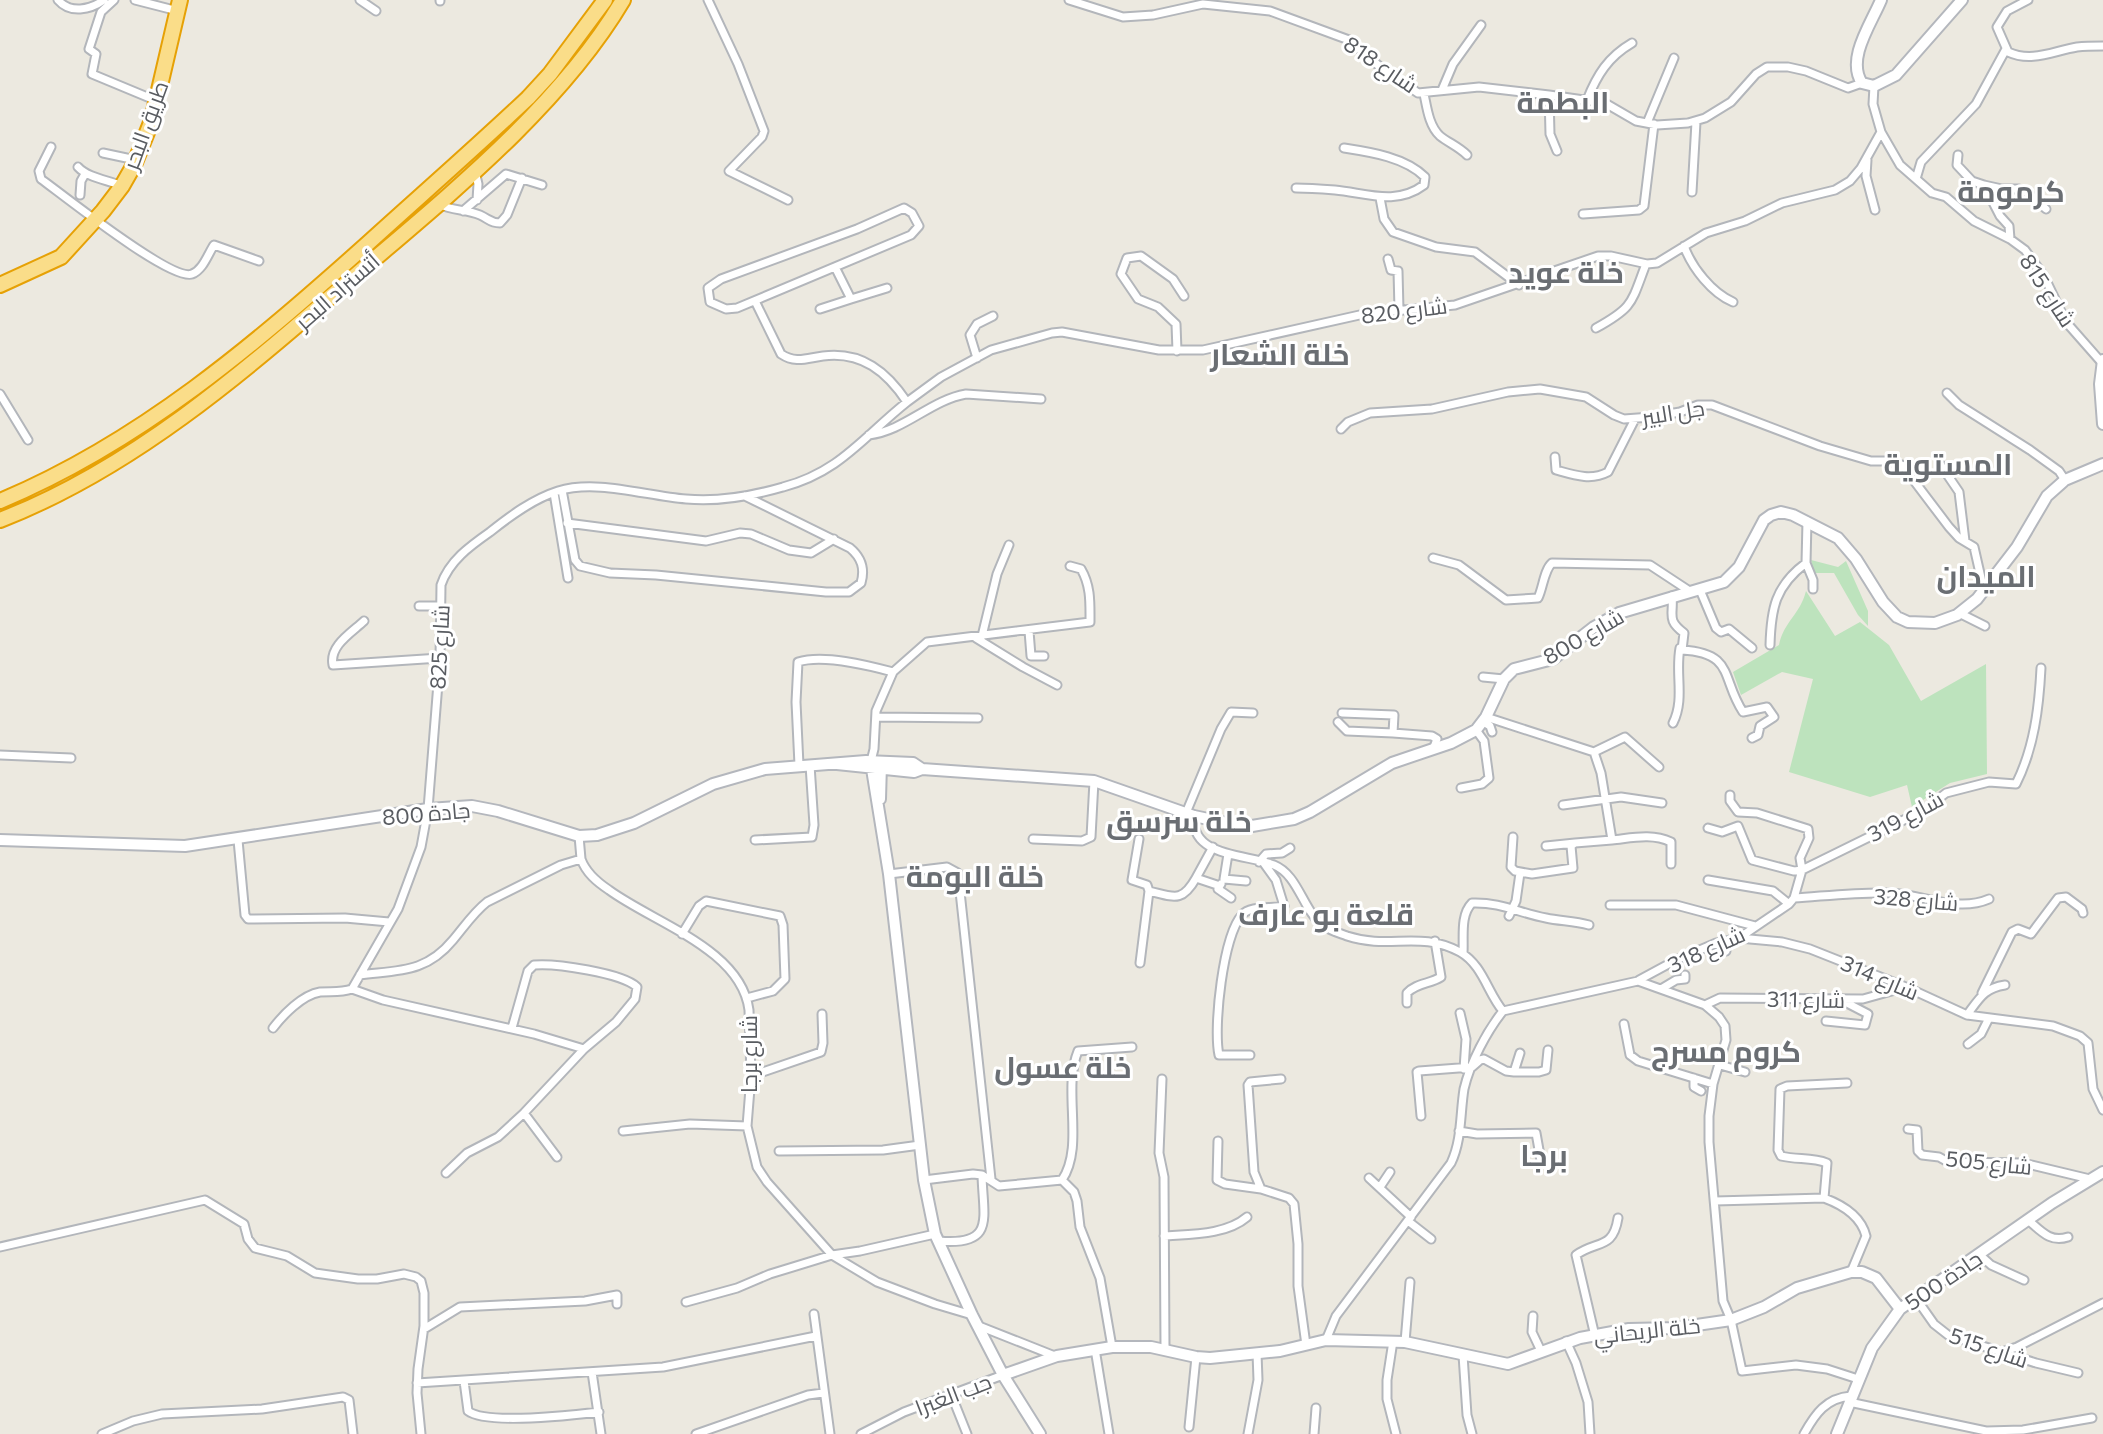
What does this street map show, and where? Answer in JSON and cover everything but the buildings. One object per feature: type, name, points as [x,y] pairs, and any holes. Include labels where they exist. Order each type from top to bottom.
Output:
[{"type":"highway","name":"أتستراد البحر","points":[[0,501],[86,461],[152,421],[274,327],[528,98],[550,74],[605,0]]},
{"type":"highway","name":"أتستراد البحر","points":[[0,520],[78,484],[163,430],[260,358],[439,204],[475,169],[563,81],[623,0]]},
{"type":"highway","name":"طريق البحر","points":[[0,285],[61,257],[122,186],[136,160],[157,101],[179,6]]},
{"type":"main road","points":[[1881,0],[1858,53],[1857,75],[1868,85],[1896,75],[1962,0]]},
{"type":"main road","points":[[2103,363],[2100,406],[2103,424]]},
{"type":"main road","name":"شارع 800","points":[[1504,679],[1514,669],[1553,659],[1594,627],[1619,613],[1696,591],[1732,576],[1764,520],[1781,512],[1807,521],[1838,538],[1897,617],[1908,622],[1935,623],[1959,613],[1984,591],[2017,547],[2047,496],[2065,480],[2103,464]]},
{"type":"main road","points":[[1040,1434],[1003,1375],[937,1237],[924,1180],[876,765],[913,763],[922,769],[1094,781],[1190,814],[1252,826],[1294,819],[1392,763],[1461,739],[1481,723],[1504,679]]},
{"type":"main road","name":"جادة 800","points":[[0,840],[185,846],[428,809],[472,806],[579,836],[597,835],[634,823],[730,778],[765,769],[804,765],[876,765]]},
{"type":"main road","name":"جادة 500","points":[[1837,1434],[1878,1338],[1900,1309],[2103,1172]]},
{"type":"main road","points":[[1851,1272],[1871,1274],[1900,1309]]},
{"type":"main road","name":"خلة الريحاني","points":[[1003,1375],[1057,1356],[1112,1347],[1165,1348],[1196,1357],[1257,1353],[1322,1341],[1405,1342],[1508,1364],[1566,1341],[1636,1329],[1676,1328],[1731,1320],[1764,1307],[1797,1288],[1851,1272]]},
{"type":"street","points":[[58,0],[65,7],[83,9],[104,0]]},
{"type":"street","points":[[114,0],[101,12],[89,49],[96,54],[92,74],[157,101]]},
{"type":"street","points":[[135,0],[179,6]]},
{"type":"street","points":[[360,0],[376,11]]},
{"type":"street","points":[[708,0],[733,52],[764,131],[762,137],[729,171],[788,200]]},
{"type":"street","name":"شارع 818","points":[[1069,0],[1123,17],[1153,15],[1203,4],[1281,14],[1349,40],[1418,93],[1479,87],[1587,100],[1612,105],[1628,116],[1651,124],[1696,122],[1731,102],[1756,74],[1767,67],[1806,71],[1848,88],[1868,85]]},
{"type":"street","points":[[2028,0],[2013,7],[1999,21],[1997,31],[2006,49],[2017,56],[2034,57],[2079,46],[2103,46]]},
{"type":"street","points":[[1442,90],[1453,64],[1481,25]]},
{"type":"street","points":[[1587,100],[1599,73],[1617,51],[1632,43]]},
{"type":"street","points":[[1916,179],[1924,159],[1976,104],[2006,49]]},
{"type":"street","points":[[1583,214],[1639,210],[1644,206],[1651,124],[1674,58]]},
{"type":"street","name":"شارع 815","points":[[1868,85],[1881,132],[1900,165],[1932,193],[1946,197],[1974,221],[2010,239],[2037,264],[2066,322],[2103,363]]},
{"type":"street","points":[[1424,94],[1433,127],[1440,136],[1456,144],[1467,155]]},
{"type":"street","points":[[1549,95],[1550,134],[1557,151]]},
{"type":"street","points":[[1692,192],[1696,122]]},
{"type":"street","points":[[1596,328],[1629,306],[1646,264],[1664,260],[1706,233],[1745,221],[1782,203],[1824,194],[1844,186],[1870,154],[1881,132]]},
{"type":"street","points":[[51,147],[39,171],[41,179],[119,237],[181,275],[193,274],[200,269],[214,245],[259,261]]},
{"type":"street","points":[[1296,188],[1337,190],[1380,198],[1412,192],[1424,185],[1425,177],[1397,161],[1344,148]]},
{"type":"street","points":[[103,153],[136,160]]},
{"type":"street","points":[[1870,154],[1866,176],[1875,210]]},
{"type":"street","points":[[1958,155],[1957,165],[1967,178],[2002,189],[2019,189],[2046,209]]},
{"type":"street","points":[[78,167],[85,174],[122,186]]},
{"type":"street","points":[[475,169],[477,200]]},
{"type":"street","points":[[80,195],[85,174]]},
{"type":"street","points":[[463,211],[503,176],[542,185]]},
{"type":"street","points":[[439,204],[454,211],[479,215],[495,224],[500,223],[505,220],[522,178]]},
{"type":"street","points":[[1984,185],[2000,216],[2009,226],[2010,239]]},
{"type":"street","points":[[1380,198],[1384,219],[1393,232],[1436,247],[1475,252],[1519,285]]},
{"type":"street","points":[[904,208],[917,220],[919,228],[911,235],[835,267],[737,308],[719,307],[710,302],[708,288],[721,279],[844,234],[904,208]]},
{"type":"street","points":[[1684,246],[1689,261],[1722,296],[1733,302]]},
{"type":"street","points":[[1177,351],[1176,324],[1158,307],[1138,299],[1121,274],[1127,258],[1141,256],[1173,279],[1184,296]]},
{"type":"street","name":"شارع 820","points":[[907,402],[941,377],[977,358],[1020,341],[1062,332],[1143,348],[1177,351],[1222,347],[1336,319],[1455,305],[1598,256],[1646,264]]},
{"type":"street","points":[[1388,259],[1391,270],[1398,271],[1399,310]]},
{"type":"street","points":[[835,267],[851,299]]},
{"type":"street","points":[[820,309],[887,288]]},
{"type":"street","points":[[755,301],[781,354],[798,361],[833,355],[858,359],[893,380],[907,402]]},
{"type":"street","points":[[977,358],[970,335],[977,324],[993,316]]},
{"type":"street","points":[[1222,347],[1225,357],[1237,354]]},
{"type":"street","name":"جل البير","points":[[1341,429],[1348,422],[1370,413],[1432,409],[1499,394],[1540,389],[1577,394],[1596,402],[1619,418],[1672,414],[1698,405],[1712,405],[1820,446],[1871,461],[1898,463],[1949,527],[1974,547],[1984,591]]},
{"type":"street","points":[[1947,393],[1959,405],[2052,465],[2065,480]]},
{"type":"street","points":[[0,394],[28,440]]},
{"type":"street","points":[[869,435],[885,433],[938,402],[955,396],[1041,399]]},
{"type":"street","name":"شارع 825","points":[[352,989],[398,909],[421,847],[428,809],[440,658],[442,581],[461,554],[511,516],[558,492],[596,488],[698,500],[745,496],[783,487],[825,472],[907,402]]},
{"type":"street","points":[[1555,457],[1556,470],[1593,478],[1600,476],[1608,472],[1635,419]]},
{"type":"street","points":[[1940,464],[1959,492],[1965,541]]},
{"type":"street","points":[[558,492],[575,560],[586,568],[610,573],[849,592],[861,583],[863,569],[855,552],[745,496]]},
{"type":"street","points":[[558,492],[568,578]]},
{"type":"street","points":[[1807,521],[1806,563],[1813,589]]},
{"type":"street","points":[[567,523],[706,541],[740,533],[751,534],[789,550],[811,553],[834,539]]},
{"type":"street","points":[[978,636],[1009,545]]},
{"type":"street","points":[[1433,558],[1459,565],[1506,600],[1538,598],[1544,586],[1546,570],[1552,563],[1650,565],[1696,591],[1716,628],[1721,632],[1729,629],[1752,648]]},
{"type":"street","points":[[1770,645],[1771,613],[1778,594],[1806,563]]},
{"type":"street","points":[[876,765],[876,717],[893,672],[927,642],[1090,622],[1090,593],[1086,577],[1081,569],[1070,566]]},
{"type":"street","points":[[1672,596],[1673,625],[1684,633],[1677,668],[1681,708],[1673,723]]},
{"type":"street","points":[[419,606],[440,606]]},
{"type":"street","points":[[1959,613],[1985,626]]},
{"type":"street","points":[[364,621],[335,649],[333,665],[440,658]]},
{"type":"street","points":[[1029,631],[1031,656],[1044,656]]},
{"type":"street","points":[[978,636],[1023,667],[1057,685]]},
{"type":"street","points":[[1680,648],[1707,654],[1720,664],[1729,675],[1743,712],[1767,707],[1770,710],[1774,717],[1760,726],[1758,735],[1752,738]]},
{"type":"street","points":[[755,840],[812,837],[814,825],[796,702],[798,662],[863,664],[893,672]]},
{"type":"street","name":"شارع 319","points":[[1802,870],[1924,810],[1946,793],[1989,782],[2016,784],[2027,761],[2039,703],[2041,668]]},
{"type":"street","points":[[1483,677],[1504,679]]},
{"type":"street","points":[[1253,713],[1231,712],[1221,729],[1190,814],[1197,834],[1228,854],[1279,867],[1322,925],[1335,931],[1371,942],[1435,941],[1463,953],[1488,981],[1503,1011],[1494,1021],[1468,1068]]},
{"type":"street","points":[[1342,713],[1394,715],[1393,733]]},
{"type":"street","points":[[876,717],[978,718]]},
{"type":"street","points":[[1338,722],[1347,731],[1432,736],[1437,739],[1434,747]]},
{"type":"street","points":[[1481,723],[1490,726],[1492,732]]},
{"type":"street","points":[[1481,723],[1594,752],[1625,737],[1659,767]]},
{"type":"street","points":[[1461,788],[1482,784],[1489,778],[1481,723]]},
{"type":"street","points":[[1594,752],[1606,797],[1612,840]]},
{"type":"street","points":[[0,755],[71,758]]},
{"type":"street","points":[[1033,839],[1082,841],[1091,837],[1094,781]]},
{"type":"street","points":[[1708,880],[1773,891],[1791,901],[1802,870],[1800,858],[1809,838],[1806,827],[1757,813],[1738,812],[1730,801],[1730,795]]},
{"type":"street","points":[[1563,805],[1606,797],[1630,797],[1662,803]]},
{"type":"street","points":[[1708,828],[1722,832],[1738,826],[1752,860],[1794,871],[1802,870]]},
{"type":"street","points":[[360,975],[428,964],[487,902],[561,865],[581,859],[579,836]]},
{"type":"street","points":[[1546,846],[1650,836],[1671,842],[1671,864]]},
{"type":"street","points":[[1513,837],[1511,867],[1520,873],[1573,868],[1571,846],[1575,843]]},
{"type":"street","points":[[1139,839],[1132,880],[1147,885],[1149,891],[1140,963]]},
{"type":"street","points":[[238,840],[248,919],[345,918],[389,922]]},
{"type":"street","points":[[1149,891],[1179,897],[1186,894],[1213,847]]},
{"type":"street","points":[[1261,862],[1266,854],[1282,853],[1290,848]]},
{"type":"street","points":[[1228,854],[1218,889],[1231,898]]},
{"type":"street","name":"شارع برجا","points":[[581,859],[586,870],[597,881],[632,906],[725,962],[735,972],[747,998],[751,1076],[747,1126],[751,1151],[760,1171],[777,1195],[832,1255],[877,1282],[972,1315]]},
{"type":"street","points":[[1250,1055],[1219,1055],[1219,1009],[1228,946],[1241,915],[1248,911],[1284,906],[1276,880],[1261,862]]},
{"type":"street","points":[[686,1302],[832,1255],[937,1237],[970,1240],[980,1233],[984,1224],[986,1177],[958,873],[947,867],[889,874]]},
{"type":"street","points":[[1510,912],[1516,901],[1520,873]]},
{"type":"street","points":[[1196,878],[1222,883],[1246,881]]},
{"type":"street","name":"شارع 328","points":[[1791,901],[1884,893],[1953,904],[1989,899]]},
{"type":"street","points":[[1967,1015],[1982,993],[2012,932],[2018,929],[2031,934],[2058,898],[2066,897],[2083,913]]},
{"type":"street","points":[[682,934],[699,906],[706,901],[780,916],[785,979],[773,991],[747,998]]},
{"type":"street","name":"شارع 318","points":[[1503,1011],[1638,981],[1676,960],[1716,943],[1739,938],[1791,901]]},
{"type":"street","points":[[1463,953],[1466,909],[1472,903],[1502,904],[1510,912],[1589,925]]},
{"type":"street","points":[[1610,905],[1676,905],[1755,926]]},
{"type":"street","name":"شارع 314","points":[[1739,938],[1782,942],[1810,949],[1967,1015],[2053,1026],[2080,1036],[2088,1043],[2093,1089],[2103,1110]]},
{"type":"street","points":[[1407,1003],[1410,989],[1441,977],[1435,941]]},
{"type":"street","points":[[1716,943],[1726,951]]},
{"type":"street","points":[[446,1173],[467,1153],[498,1137],[524,1113],[584,1049],[608,1031],[632,1004],[637,988],[633,983],[562,967],[534,965],[528,971],[512,1028]]},
{"type":"street","points":[[1661,989],[1676,980],[1685,979],[1685,975]]},
{"type":"street","points":[[1638,981],[1705,1005],[1725,1026],[1726,1040],[1713,1084],[1709,1116],[1723,1301],[1731,1320],[1742,1371],[1796,1365],[1827,1369],[1858,1379]]},
{"type":"street","points":[[1982,993],[2005,985]]},
{"type":"street","name":"شارع 311","points":[[1705,1005],[1720,998],[1863,999],[1906,987]]},
{"type":"street","points":[[273,1028],[285,1014],[312,995],[352,989],[383,1000],[512,1028],[584,1049]]},
{"type":"street","points":[[1826,1021],[1865,1025],[1867,1021],[1868,1014],[1863,1010],[1835,1000]]},
{"type":"street","points":[[1322,1341],[1336,1316],[1451,1163],[1458,1145],[1468,1068],[1460,1013]]},
{"type":"street","points":[[751,1076],[821,1052],[822,1014]]},
{"type":"street","points":[[1968,1044],[1981,1034],[1988,1020]]},
{"type":"street","points":[[1624,1024],[1630,1055],[1648,1064],[1713,1084]]},
{"type":"street","points":[[1062,1180],[1071,1159],[1071,1091],[1078,1051],[1132,1047]]},
{"type":"street","points":[[1421,1116],[1417,1072],[1468,1068],[1484,1059],[1506,1071],[1539,1072],[1546,1070],[1548,1050]]},
{"type":"street","points":[[1514,1072],[1520,1053]]},
{"type":"street","points":[[1720,1065],[1745,1072]]},
{"type":"street","points":[[1694,1078],[1694,1087],[1701,1091]]},
{"type":"street","points":[[1162,1079],[1159,1153],[1164,1177],[1165,1348]]},
{"type":"street","points":[[1261,1189],[1254,1172],[1248,1085],[1250,1082],[1281,1079]]},
{"type":"street","points":[[1824,1198],[1827,1163],[1817,1159],[1788,1158],[1781,1156],[1778,1150],[1780,1089],[1847,1083]]},
{"type":"street","points":[[524,1113],[557,1157]]},
{"type":"street","points":[[623,1131],[690,1124],[747,1126]]},
{"type":"street","name":"شارع 505","points":[[1908,1129],[1917,1130],[1918,1151],[1922,1155],[1956,1163],[2023,1163],[2090,1179]]},
{"type":"street","points":[[1459,1131],[1477,1134],[1536,1133],[1541,1161]]},
{"type":"street","points":[[1218,1141],[1217,1180],[1261,1189],[1289,1198],[1294,1204],[1297,1270],[1306,1345]]},
{"type":"street","points":[[779,1151],[883,1150],[920,1145]]},
{"type":"street","points":[[1380,1187],[1390,1172]]},
{"type":"street","points":[[924,1180],[960,1175],[986,1177],[999,1186],[1062,1180]]},
{"type":"street","points":[[1369,1178],[1431,1239]]},
{"type":"street","points":[[1062,1180],[1074,1192],[1077,1201],[1080,1227],[1100,1278],[1112,1347]]},
{"type":"street","points":[[1715,1201],[1824,1198],[1848,1210],[1858,1219],[1866,1236],[1851,1272]]},
{"type":"street","points":[[0,1247],[206,1200],[244,1224],[248,1239],[255,1248],[287,1256],[315,1273],[358,1279],[404,1274],[416,1277],[421,1281],[424,1293],[424,1329],[417,1383],[421,1434]]},
{"type":"street","points":[[1164,1236],[1223,1229],[1247,1217]]},
{"type":"street","points":[[1595,1336],[1576,1255],[1583,1250],[1597,1248],[1616,1234],[1618,1218]]},
{"type":"street","points":[[2028,1220],[2051,1239],[2068,1237]]},
{"type":"street","points":[[1980,1255],[1991,1265],[2024,1280]]},
{"type":"street","points":[[1405,1342],[1410,1282]]},
{"type":"street","points":[[424,1329],[460,1307],[585,1301],[617,1295],[617,1304]]},
{"type":"street","name":"شارع 515","points":[[1915,1297],[1934,1324],[1948,1335],[2078,1373]]},
{"type":"street","points":[[2003,1351],[2017,1347],[2103,1303]]},
{"type":"street","points":[[814,1314],[830,1434]]},
{"type":"street","points":[[1533,1316],[1532,1332],[1541,1351]]},
{"type":"street","points":[[979,1326],[1057,1356]]},
{"type":"street","points":[[417,1383],[663,1367],[816,1336]]},
{"type":"street","points":[[1393,1341],[1387,1399],[1396,1434]]},
{"type":"street","points":[[1566,1341],[1588,1402],[1590,1434]]},
{"type":"street","points":[[1095,1349],[1109,1434]]},
{"type":"street","points":[[1248,1434],[1258,1380],[1257,1353]]},
{"type":"street","points":[[1463,1355],[1467,1415],[1472,1434]]},
{"type":"street","points":[[1189,1427],[1196,1357]]},
{"type":"street","points":[[592,1372],[601,1434]]},
{"type":"street","name":"جب الغبرا","points":[[861,1434],[875,1425],[1003,1375]]},
{"type":"street","points":[[464,1381],[468,1411],[481,1418],[599,1412]]},
{"type":"street","points":[[696,1434],[808,1395],[823,1393]]},
{"type":"street","points":[[951,1394],[967,1434]]},
{"type":"street","points":[[102,1434],[129,1422],[162,1414],[262,1409],[343,1397],[352,1406],[353,1434]]},
{"type":"street","points":[[1804,1434],[1818,1410],[1826,1403],[1850,1399],[1986,1431],[2047,1427],[2092,1418]]},
{"type":"street","points":[[1314,1434],[1316,1408]]},
{"type":"green space","points":[[1811,560],[1838,567],[1846,561],[1868,611],[1868,626],[1858,615],[1834,573],[1814,573]]},
{"type":"green space","points":[[1806,591],[1835,636],[1860,622],[1889,645],[1921,701],[1986,664],[1987,774],[1950,783],[1912,807],[1907,785],[1870,797],[1789,772],[1813,679],[1782,672],[1741,695],[1733,672],[1779,645]]},
{"type":"district","name":"البطمة","points":[[1563,100]]},
{"type":"district","name":"كرمومة","points":[[2011,189]]},
{"type":"district","name":"خلة عويد","points":[[1566,270]]},
{"type":"district","name":"خلة الشعار","points":[[1280,352]]},
{"type":"district","name":"المستوية","points":[[1948,462]]},
{"type":"district","name":"الميدان","points":[[1986,574]]},
{"type":"district","name":"خلة سرسق","points":[[1179,819]]},
{"type":"district","name":"خلة البومة","points":[[975,874]]},
{"type":"district","name":"قلعة بو عارف","points":[[1326,912]]},
{"type":"district","name":"كروم مسرج","points":[[1726,1049]]},
{"type":"district","name":"خلة عسول","points":[[1063,1065]]},
{"type":"district","name":"برجا","points":[[1544,1153]]}]
